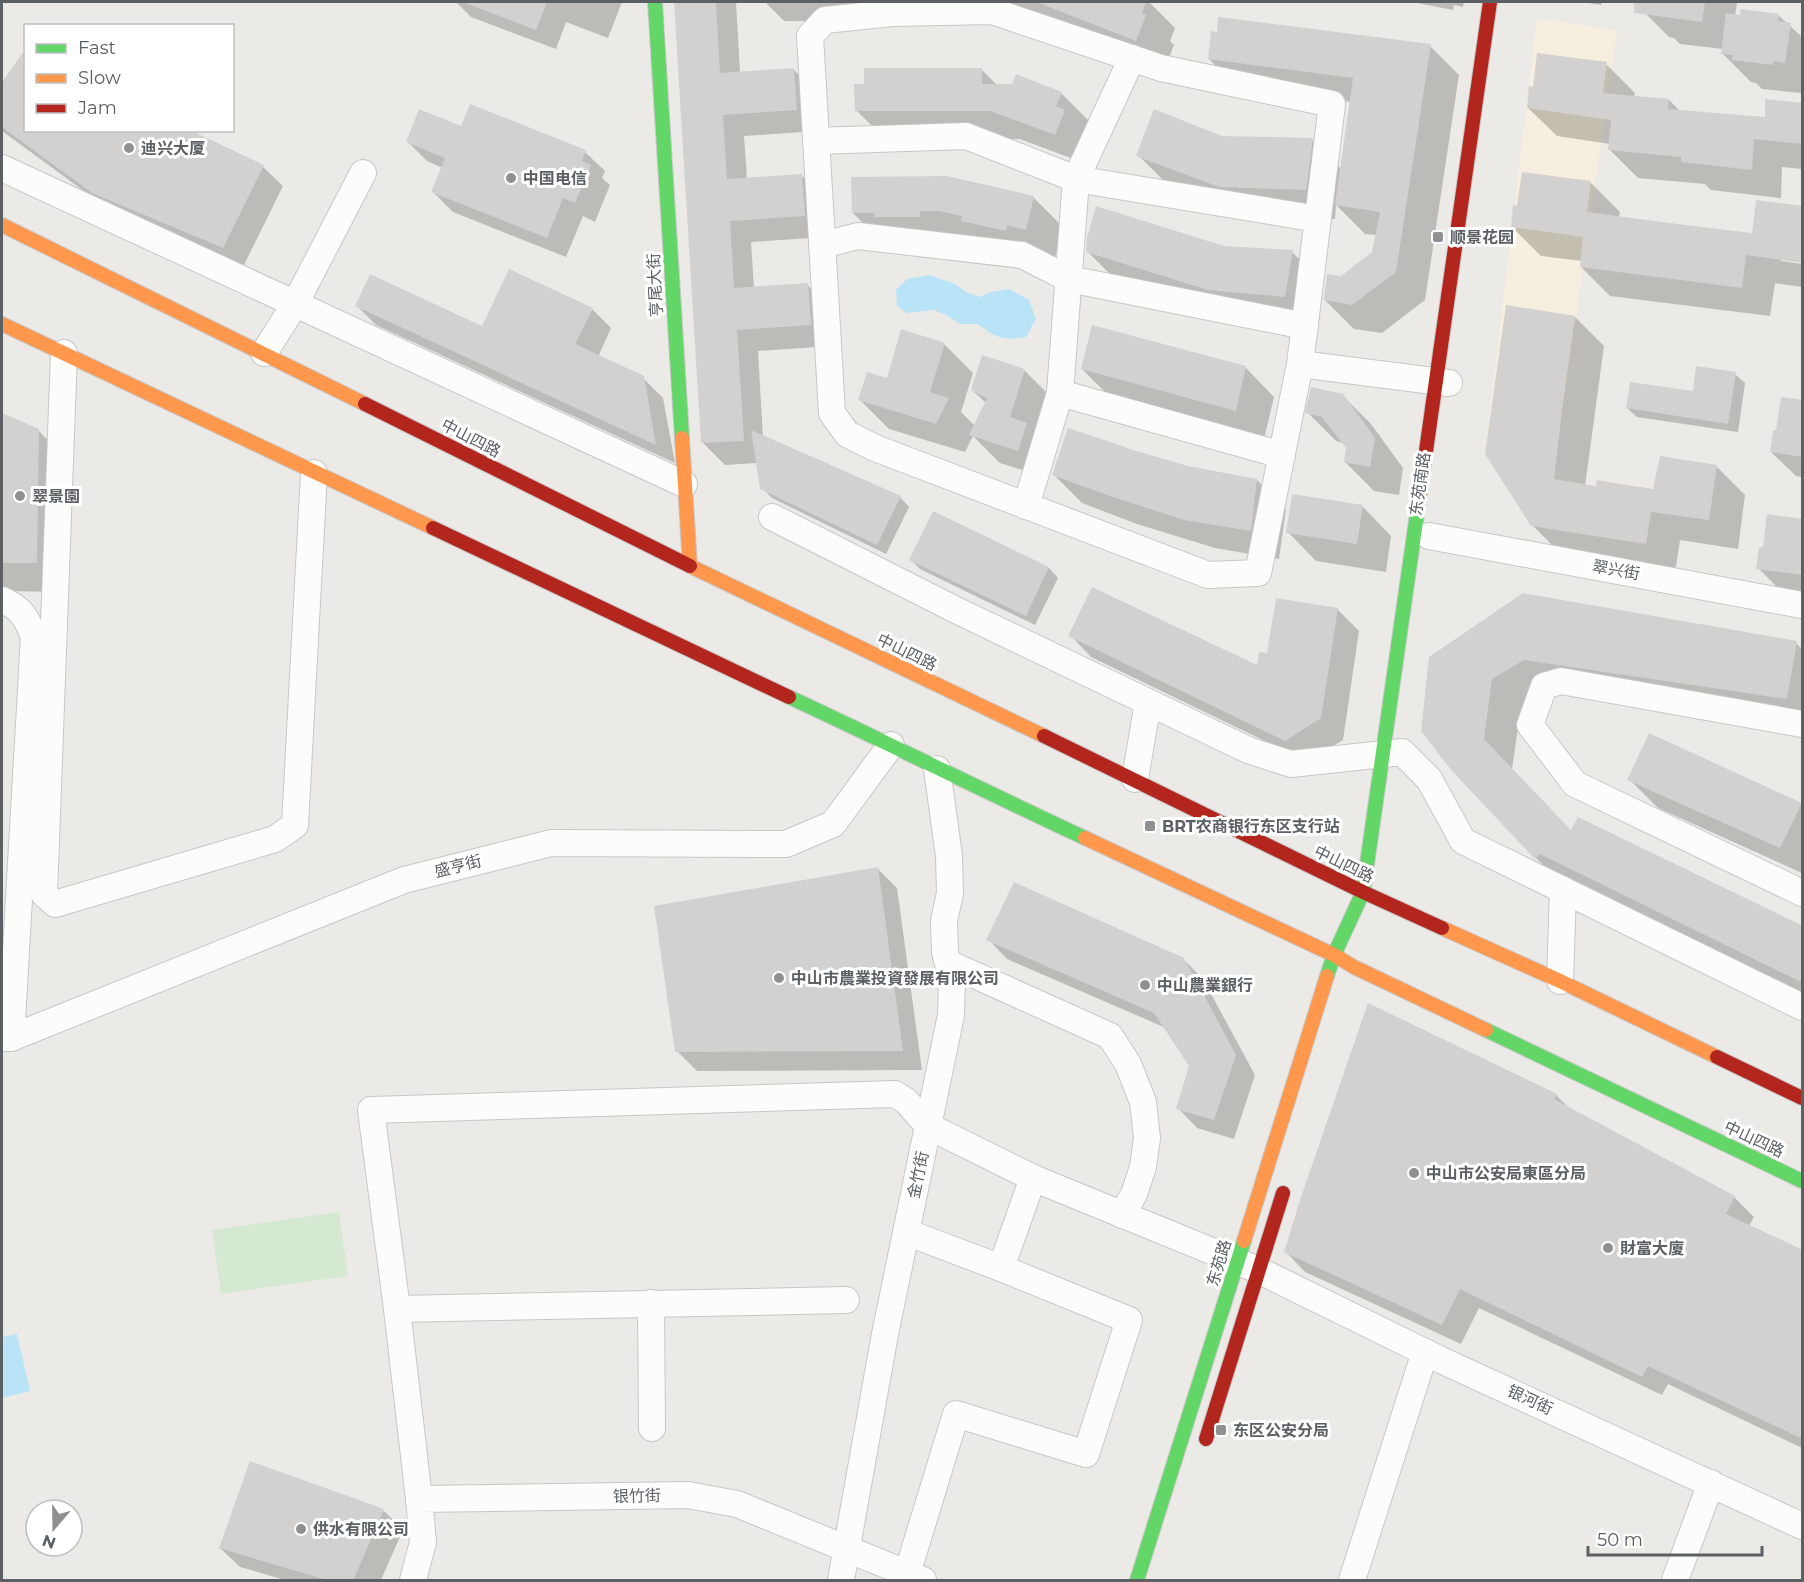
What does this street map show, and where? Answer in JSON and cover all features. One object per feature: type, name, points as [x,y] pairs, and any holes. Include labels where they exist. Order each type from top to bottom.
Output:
[{"type":"main road","name":"亨尾大街","points":[[655,2],[690,566]]},
{"type":"main road","name":"东苑南路","points":[[1334,956],[1363,892],[1397,755],[1446,383],[1490,2]]},
{"type":"main road","name":"中山四路","points":[[2,225],[690,566],[1135,779],[1363,892],[1560,981],[1803,1098]]},
{"type":"main road","name":"中山四路","points":[[2,324],[891,745],[937,769],[1803,1181]]},
{"type":"main road","name":"东苑路","points":[[1203,1448],[1248,1266],[1334,956]]},
{"type":"main road","name":"东苑路","points":[[1137,1581],[1248,1266],[1287,1180]]},
{"type":"street","points":[[992,11],[1161,68],[1332,104],[1300,364],[1258,573],[1208,575],[875,448],[848,434],[832,413],[816,141],[810,36],[825,20],[892,14],[992,11]]},
{"type":"street","points":[[1026,506],[1060,393],[1076,179],[1132,58]]},
{"type":"street","points":[[816,141],[966,135],[1076,179],[1318,219]]},
{"type":"street","points":[[2,168],[684,484]]},
{"type":"street","points":[[264,353],[295,304],[363,173]]},
{"type":"street","points":[[822,245],[858,236],[1022,255],[1069,279],[1305,326]]},
{"type":"street","points":[[64,353],[44,894],[55,904],[276,839],[295,825],[314,472]]},
{"type":"street","points":[[1300,364],[1446,383]]},
{"type":"street","points":[[1060,393],[1282,455]]},
{"type":"street","points":[[772,517],[956,610],[1248,750],[1291,764],[1397,755],[1429,779],[1463,841],[1803,1006]]},
{"type":"street","name":"翠兴街","points":[[1429,536],[1803,605]]},
{"type":"street","points":[[2,600],[13,605],[27,619],[34,637],[6,1038]]},
{"type":"street","points":[[1803,723],[1562,681],[1544,686],[1530,725],[1575,784],[1803,892]]},
{"type":"street","points":[[1135,779],[1148,702]]},
{"type":"street","name":"盛亨街","points":[[6,1038],[404,880],[551,843],[786,844],[833,824],[891,745]]},
{"type":"street","name":"金竹街","points":[[841,1581],[885,1334],[951,1014],[952,980],[945,952],[944,921],[950,893],[949,856],[937,769]]},
{"type":"street","points":[[1560,981],[1563,890]]},
{"type":"street","points":[[948,963],[1110,1036],[1128,1064],[1143,1102],[1147,1138],[1143,1167],[1134,1194],[1122,1215]]},
{"type":"street","points":[[413,1581],[423,1542],[397,1309],[371,1110],[895,1094],[906,1101],[928,1126]]},
{"type":"street","name":"银河街","points":[[928,1126],[1033,1178],[1248,1266],[1425,1352],[1803,1526]]},
{"type":"street","points":[[1001,1268],[1033,1178]]},
{"type":"street","points":[[906,1232],[1129,1320],[1086,1454],[956,1414],[915,1577]]},
{"type":"street","points":[[397,1309],[651,1302],[846,1300]]},
{"type":"street","points":[[651,1302],[652,1428]]},
{"type":"street","points":[[1352,1581],[1425,1352]]},
{"type":"street","points":[[1676,1581],[1711,1483]]},
{"type":"street","name":"银竹街","points":[[419,1499],[688,1495],[737,1504],[915,1577]]},
{"type":"shaded area","points":[[1537,18],[1617,31],[1557,449],[1536,455],[1555,479],[1596,486],[1597,480],[1655,488],[1646,544],[1531,526],[1485,454]]},
{"type":"green space","points":[[339,1212],[348,1276],[221,1294],[212,1230]]},
{"type":"water","points":[[930,275],[955,284],[966,292],[980,297],[991,292],[1009,289],[1029,300],[1036,319],[1026,337],[1011,339],[995,335],[978,324],[960,324],[934,310],[907,313],[897,306],[896,290],[907,279]]},
{"type":"water","points":[[17,1334],[30,1391],[2,1398],[2,1337]]},
{"type":"building","points":[[466,2],[547,2],[536,30]]},
{"type":"building","points":[[674,2],[716,2],[720,73],[794,68],[797,110],[723,115],[727,179],[802,174],[805,216],[730,221],[734,288],[808,283],[811,325],[737,330],[744,441],[701,443]]},
{"type":"building","points":[[1039,2],[1146,2],[1142,13],[1146,15],[1136,41]]},
{"type":"building","points":[[1634,2],[1705,2],[1702,22],[1634,13]]},
{"type":"building","points":[[1741,9],[1779,14],[1778,21],[1791,23],[1785,63],[1774,61],[1773,65],[1732,60],[1733,55],[1721,54],[1726,13],[1740,15]]},
{"type":"building","points":[[1218,17],[1431,44],[1396,272],[1352,305],[1324,300],[1327,274],[1341,276],[1372,252],[1380,212],[1335,205],[1353,78],[1208,59],[1211,31],[1217,32]]},
{"type":"building","name":"迪兴大厦","points":[[24,51],[24,132],[194,132],[264,165],[223,248],[92,193],[2,127],[2,82]]},
{"type":"building","points":[[1537,53],[1607,62],[1603,93],[1669,99],[1668,109],[1765,117],[1765,99],[1803,103],[1803,144],[1754,139],[1752,170],[1681,162],[1681,157],[1608,150],[1611,120],[1527,108],[1529,86],[1533,87]]},
{"type":"building","points":[[864,68],[982,68],[982,84],[1012,84],[1016,74],[1062,92],[1056,106],[1065,110],[1055,135],[990,111],[855,111],[854,84],[864,84]]},
{"type":"building","name":"中国电信","points":[[470,104],[586,150],[582,161],[591,165],[575,203],[563,198],[547,238],[431,192],[445,158],[406,142],[419,109],[461,126]]},
{"type":"building","points":[[1154,109],[1222,136],[1313,138],[1306,190],[1219,187],[1136,156]]},
{"type":"building","points":[[1522,172],[1591,181],[1587,212],[1677,224],[1752,233],[1756,200],[1803,206],[1803,263],[1746,255],[1742,288],[1580,267],[1583,237],[1511,227],[1513,205],[1517,206]]},
{"type":"building","points":[[947,176],[1034,196],[1026,230],[1007,225],[1006,231],[961,221],[962,216],[939,211],[920,211],[920,217],[874,217],[874,213],[852,213],[851,177]]},
{"type":"building","points":[[1096,206],[1224,246],[1293,250],[1285,297],[1208,290],[1086,252],[1087,238]]},
{"type":"building","points":[[509,269],[593,308],[575,344],[644,376],[656,445],[355,306],[370,274],[482,326]]},
{"type":"building","points":[[1506,305],[1575,316],[1554,479],[1596,486],[1597,480],[1653,489],[1660,456],[1717,465],[1709,520],[1651,512],[1646,544],[1531,526],[1485,454]]},
{"type":"building","points":[[1092,325],[1246,366],[1236,411],[1081,369]]},
{"type":"building","points":[[901,329],[945,343],[930,392],[949,398],[936,424],[858,400],[867,372],[887,378]]},
{"type":"building","points":[[982,355],[1025,369],[1010,417],[1027,423],[1018,451],[969,435],[987,398],[971,390]]},
{"type":"building","points":[[1696,366],[1736,372],[1728,424],[1626,408],[1630,382],[1693,391]]},
{"type":"building","points":[[1311,387],[1343,394],[1375,438],[1370,467],[1344,462],[1346,448],[1322,417],[1305,413]]},
{"type":"building","points":[[1781,397],[1803,400],[1803,457],[1770,452]]},
{"type":"building","name":"翠景園","points":[[2,413],[39,429],[37,563],[2,563]]},
{"type":"building","points":[[1068,428],[1188,466],[1257,479],[1251,531],[1184,520],[1052,475]]},
{"type":"building","points":[[751,430],[901,496],[877,545],[760,489]]},
{"type":"building","points":[[1292,494],[1363,505],[1357,544],[1286,533]]},
{"type":"building","points":[[933,511],[1049,567],[1026,616],[909,560]]},
{"type":"building","points":[[1767,514],[1803,519],[1803,575],[1756,569],[1759,547],[1763,547]]},
{"type":"building","points":[[1092,587],[1257,665],[1259,652],[1267,653],[1276,598],[1338,608],[1321,718],[1285,741],[1068,636]]},
{"type":"building","points":[[1523,593],[1797,641],[1787,699],[1524,660],[1492,679],[1484,739],[1571,830],[1578,817],[1803,926],[1803,983],[1540,854],[1535,859],[1452,771],[1421,731],[1429,657]]},
{"type":"building","points":[[1649,733],[1802,803],[1780,848],[1627,780]]},
{"type":"building","name":"中山市農業投資發展有限公司","points":[[878,867],[903,1051],[675,1052],[654,906]]},
{"type":"building","name":"中山農業銀行","points":[[1014,882],[1184,958],[1236,1055],[1214,1120],[1176,1109],[1189,1066],[1154,1013],[986,940]]},
{"type":"building","points":[[1368,1003],[1557,1094],[1554,1099],[1735,1196],[1726,1214],[1803,1250],[1803,1439],[1648,1366],[1642,1377],[1460,1289],[1442,1325],[1284,1252]]},
{"type":"building","name":"供水有限公司","points":[[250,1461],[384,1509],[353,1581],[330,1581],[219,1548]]},
{"type":"traffic: fast","points":[[655,2],[682,438]]},
{"type":"traffic: fast","points":[[1327,976],[1334,955],[1363,892],[1420,493]]},
{"type":"traffic: fast","points":[[789,697],[1085,838]]},
{"type":"traffic: fast","points":[[1486,1030],[1802,1181]]},
{"type":"traffic: fast","points":[[1137,1580],[1244,1241]]},
{"type":"traffic: slow","points":[[2,225],[365,404]]},
{"type":"traffic: slow","points":[[2,324],[433,528]]},
{"type":"traffic: slow","points":[[682,438],[690,566],[1044,736]]},
{"type":"traffic: slow","points":[[1085,838],[1334,955],[1354,967],[1486,1030]]},
{"type":"traffic: slow","points":[[1442,928],[1560,981],[1717,1057]]},
{"type":"traffic: slow","points":[[1244,1241],[1327,976]]},
{"type":"traffic: jam","points":[[1420,493],[1490,2]]},
{"type":"traffic: jam","points":[[365,404],[690,566]]},
{"type":"traffic: jam","points":[[433,528],[789,697]]},
{"type":"traffic: jam","points":[[1044,736],[1363,892],[1442,928]]},
{"type":"traffic: jam","points":[[1717,1057],[1802,1098]]},
{"type":"traffic: jam","points":[[1206,1439],[1283,1193]]},
{"type":"place","name":"迪兴大厦","points":[[129,148]]},
{"type":"place","name":"中国电信","points":[[511,178]]},
{"type":"place","name":"顺景花园","points":[[1438,237]]},
{"type":"place","name":"翠景園","points":[[20,496]]},
{"type":"place","name":"BRT农商银行东区支行站","points":[[1150,826]]},
{"type":"place","name":"中山市農業投資發展有限公司","points":[[779,978]]},
{"type":"place","name":"中山農業銀行","points":[[1145,985]]},
{"type":"place","name":"中山市公安局東區分局","points":[[1414,1173]]},
{"type":"place","name":"財富大廈","points":[[1608,1248]]},
{"type":"place","name":"东区公安分局","points":[[1221,1430]]},
{"type":"place","name":"供水有限公司","points":[[301,1529]]}]
